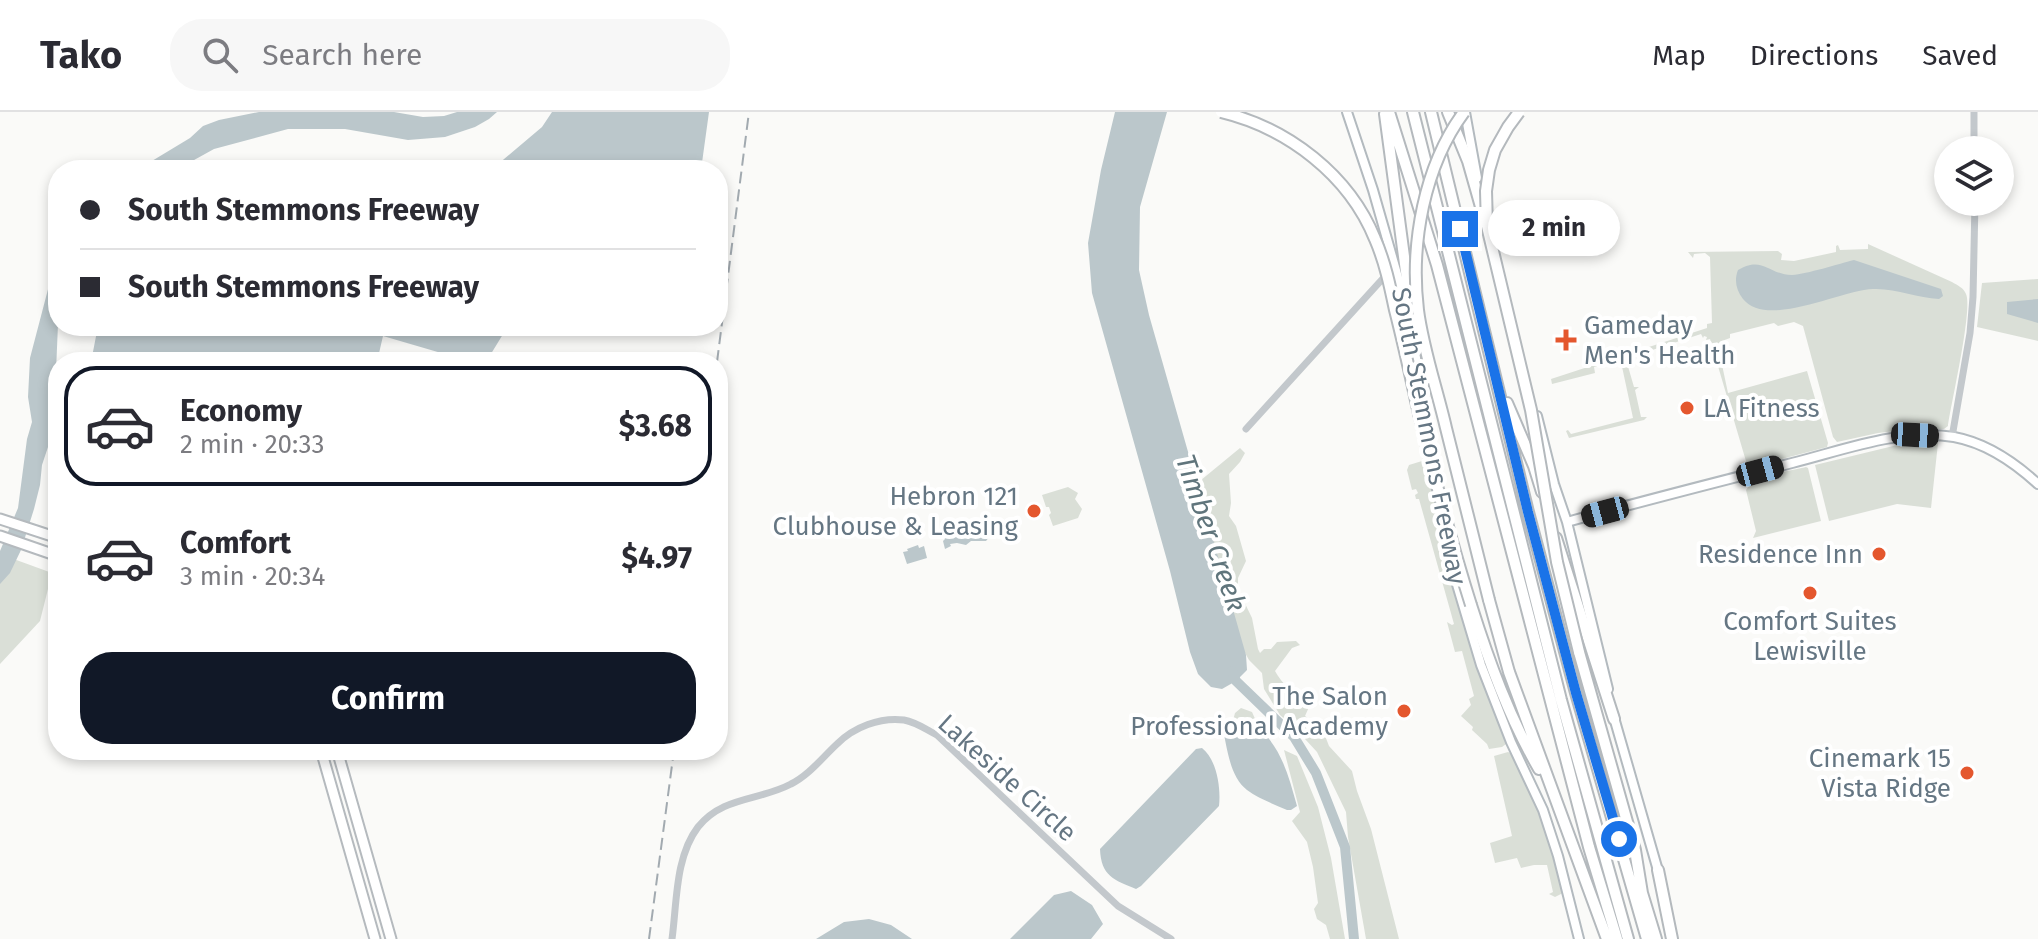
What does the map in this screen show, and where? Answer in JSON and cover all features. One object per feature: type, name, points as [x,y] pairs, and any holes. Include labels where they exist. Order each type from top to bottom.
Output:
[{"type":"highway","points":[[1221,112],[1275,132],[1309,153],[1346,191],[1370,227],[1386,268],[1427,443],[1471,605],[1511,718],[1554,795]]},
{"type":"highway","points":[[1387,112],[1409,316]]},
{"type":"highway","name":"South Stemmons Freeway","points":[[1387,112],[1437,265],[1585,832],[1625,938]]},
{"type":"highway","points":[[1413,112],[1557,686],[1625,938]]},
{"type":"highway","points":[[1431,112],[1528,512],[1647,939]]},
{"type":"highway","points":[[1448,112],[1468,161],[1487,226],[1531,410],[1557,562],[1656,939]]},
{"type":"highway","points":[[1465,112],[1445,146],[1427,194],[1417,245],[1416,276],[1421,325],[1509,672],[1607,939]]},
{"type":"highway","points":[[1487,226],[1489,170],[1495,150],[1519,112]]},
{"type":"highway","points":[[1495,375],[1534,466],[1614,719]]},
{"type":"highway","points":[[1658,870],[1674,939]]},
{"type":"main road","name":"South Stemmons Freeway","points":[[1347,112],[1409,316],[1450,561],[1481,665],[1547,821],[1579,939]]},
{"type":"main road","points":[[1465,112],[1483,214],[1544,447],[1567,522],[1614,719],[1658,870]]},
{"type":"main road","points":[[1567,522],[1882,440],[1915,435],[1952,437],[1971,442],[1996,452],[2038,484]]},
{"type":"main road","points":[[0,519],[48,536]]},
{"type":"main road","points":[[0,536],[48,552]]},
{"type":"main road","points":[[324,760],[375,939]]},
{"type":"main road","points":[[340,760],[391,939]]},
{"type":"street","points":[[1974,112],[1974,136]]},
{"type":"street","points":[[1952,437],[1970,333],[1975,216]]},
{"type":"street","points":[[1246,429],[1395,267]]},
{"type":"street","name":"Lakeside Circle","points":[[672,939],[686,849],[708,816],[725,805],[790,785],[852,732],[879,721],[905,720],[937,735],[1118,906],[1171,939]]},
{"type":"shaded area","points":[[1868,244],[1952,282],[1966,294],[1964,337],[1948,426],[1944,429],[1878,433],[1837,442],[1833,437],[1803,326],[1794,322],[1778,326],[1774,323],[1730,334],[1730,338],[1722,341],[1718,346],[1728,393],[1807,371],[1827,447],[1748,468],[1710,339],[1706,340],[1707,337],[1703,338],[1701,334],[1631,357],[1627,363],[1634,387],[1639,387],[1635,390],[1641,417],[1647,417],[1644,420],[1569,438],[1568,430],[1571,434],[1633,418],[1621,362],[1620,359],[1594,367],[1595,373],[1552,384],[1551,379],[1707,328],[1707,324],[1712,323],[1710,257],[1705,253],[1694,254],[1693,258],[1688,252],[1778,251],[1782,254],[1781,260],[1794,261],[1836,252],[1838,245],[1840,250],[1868,249]]},
{"type":"shaded area","points":[[2038,279],[2038,341],[1977,327],[1982,283]]},
{"type":"shaded area","points":[[1914,441],[1938,443],[1931,508],[1897,504],[1829,521],[1815,465]]},
{"type":"shaded area","points":[[1240,448],[1245,453],[1229,474],[1229,516],[1236,526],[1246,561],[1238,578],[1238,589],[1252,618],[1260,653],[1271,649],[1277,642],[1296,641],[1300,645],[1292,648],[1275,671],[1309,707],[1305,716],[1322,728],[1329,746],[1352,771],[1371,829],[1399,939],[1366,939],[1346,812],[1317,752],[1280,715],[1264,689],[1262,673],[1249,660],[1240,644],[1195,485]]},
{"type":"shaded area","points":[[1422,461],[1429,464],[1431,469],[1448,560],[1507,740],[1502,747],[1489,749],[1461,716],[1471,705],[1469,699],[1474,696],[1462,651],[1455,652],[1447,622],[1454,624],[1419,499],[1416,499],[1418,493],[1416,489],[1412,490],[1407,470],[1409,465]]},
{"type":"shaded area","points":[[1806,467],[1821,521],[1753,538],[1756,531],[1746,490],[1765,477]]},
{"type":"shaded area","points":[[1068,487],[1078,493],[1075,499],[1082,509],[1078,518],[1053,526],[1049,507],[1046,507],[1042,495]]},
{"type":"shaded area","points":[[0,554],[48,572],[48,589],[40,621],[0,664]]},
{"type":"shaded area","points":[[1241,708],[1252,712],[1256,721],[1234,729],[1235,713]]},
{"type":"shaded area","points":[[1284,750],[1297,756],[1318,807],[1331,858],[1345,939],[1330,939],[1326,925],[1317,919],[1313,867],[1307,842],[1292,821],[1300,812]]},
{"type":"shaded area","points":[[1508,752],[1514,755],[1537,802],[1552,844],[1563,893],[1555,897],[1549,894],[1553,892],[1547,865],[1521,868],[1517,858],[1495,863],[1490,843],[1512,836],[1494,756]]},
{"type":"water","points":[[259,112],[394,112],[423,117],[457,112],[497,112],[475,127],[445,137],[408,140],[345,129],[288,129],[214,149],[194,160],[154,160],[190,138],[203,126]]},
{"type":"water","points":[[552,112],[709,112],[702,160],[503,160],[542,127]]},
{"type":"water","points":[[1115,112],[1167,112],[1140,207],[1139,270],[1149,315],[1246,655],[1247,670],[1222,689],[1211,687],[1198,674],[1190,652],[1092,293],[1088,243]]},
{"type":"water","points":[[1854,260],[1941,289],[1943,296],[1939,299],[1873,289],[1805,306],[1769,310],[1754,307],[1743,299],[1736,285],[1738,270],[1754,264],[1792,275]]},
{"type":"water","points":[[48,289],[48,336],[57,336],[57,352],[48,352],[48,447],[21,550],[10,573],[0,584],[0,551],[18,508],[32,422],[28,397],[30,358]]},
{"type":"water","points":[[2038,299],[2038,323],[2007,314],[2007,302]]},
{"type":"water","points":[[96,336],[383,336],[379,352],[93,352]]},
{"type":"water","points":[[383,336],[502,336],[492,352],[438,352]]},
{"type":"water","points":[[982,522],[991,528],[991,535],[986,541],[950,544],[945,549],[944,534],[954,535],[961,526],[971,529]]},
{"type":"water","points":[[918,545],[919,548],[924,546],[927,558],[907,564],[903,552]]},
{"type":"water","points":[[1228,721],[1235,732],[1255,739],[1262,731],[1269,739],[1284,766],[1297,806],[1287,810],[1256,796],[1241,784],[1232,769],[1225,742],[1222,725]]},
{"type":"water","points":[[1202,748],[1217,775],[1219,806],[1141,886],[1136,889],[1115,880],[1103,865],[1100,849],[1196,749]]},
{"type":"water","points":[[1071,891],[1092,905],[1103,924],[1091,939],[1010,939],[1054,895]]},
{"type":"water","points":[[869,919],[891,925],[912,939],[816,939],[844,922]]},
{"type":"waterway","name":"Timber Creek","points":[[1232,671],[1236,681],[1294,737],[1316,773],[1345,847],[1354,939]]},
{"type":"railway","points":[[728,276],[749,112]]},
{"type":"railway","points":[[718,352],[720,336]]},
{"type":"railway","points":[[649,939],[673,760]]},
{"type":"place","name":"Gameday Men's Health","points":[[1566,340]]},
{"type":"place","name":"LA Fitness","points":[[1687,408]]},
{"type":"place","name":"Hebron 121 Clubhouse & Leasing","points":[[1034,511]]},
{"type":"place","name":"Residence Inn","points":[[1879,554]]},
{"type":"place","name":"Comfort Suites Lewisville","points":[[1810,593]]},
{"type":"place","name":"The Salon Professional Academy","points":[[1404,711]]},
{"type":"place","name":"Cinemark 15 Vista Ridge","points":[[1967,773]]},
{"type":"route","points":[[1460,229],[1528,512],[1619,839]]}]
